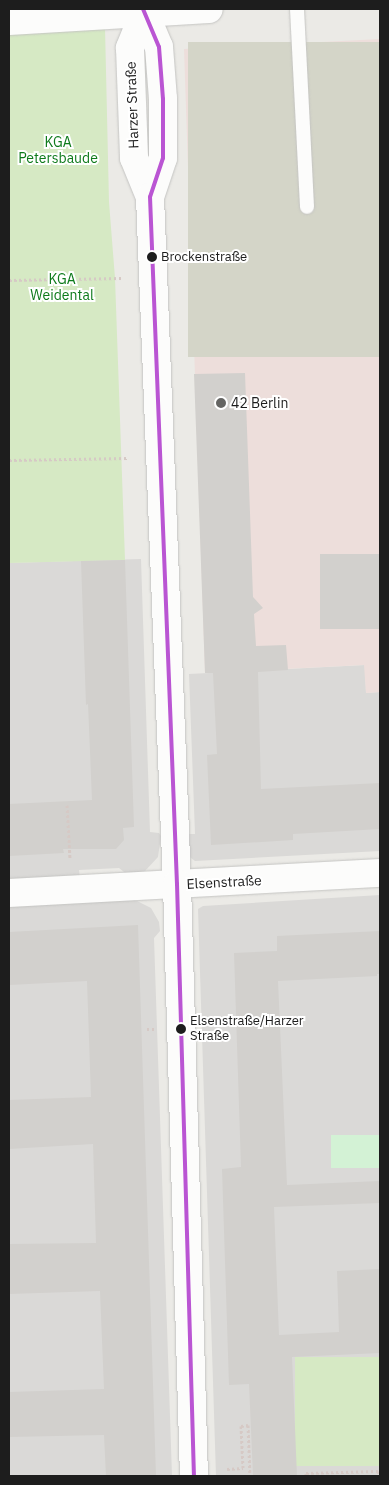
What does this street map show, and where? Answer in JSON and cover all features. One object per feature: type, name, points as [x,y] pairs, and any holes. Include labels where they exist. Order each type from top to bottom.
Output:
[{"type":"street","points":[[9,21],[144,11],[209,9]]},
{"type":"street","name":"Harzer Straße","points":[[144,11],[130,48],[134,158],[150,197],[177,884],[194,1476]]},
{"type":"street","name":"Elsenstraße","points":[[9,893],[380,873]]},
{"type":"lane","points":[[297,9],[307,206]]},
{"type":"path","points":[[9,280],[122,278]]},
{"type":"path","points":[[9,460],[128,458]]},
{"type":"path","points":[[67,805],[70,858]]},
{"type":"path","points":[[147,1029],[155,1029]]},
{"type":"path","points":[[227,1469],[243,1468],[241,1426],[248,1425],[250,1476]]},
{"type":"path","points":[[306,1476],[306,1473],[379,1471],[379,1476]]},
{"type":"shaded area","points":[[380,39],[380,692],[366,693],[364,665],[205,673],[184,49]]},
{"type":"shaded area","points":[[188,42],[380,42],[380,357],[188,357]]},
{"type":"shaded area","points":[[141,559],[150,832],[159,833],[161,836],[158,857],[145,871],[128,875],[119,868],[79,870],[80,878],[9,881],[9,563]]},
{"type":"shaded area","points":[[365,665],[366,693],[380,692],[380,851],[195,861],[191,858],[188,854],[188,834],[195,834],[189,674]]},
{"type":"shaded area","points":[[380,895],[380,1476],[216,1476],[198,909],[203,906]]},
{"type":"shaded area","points":[[133,899],[151,908],[159,922],[160,931],[154,938],[172,1476],[9,1476],[9,906]]},
{"type":"green space","points":[[105,27],[109,202],[115,278],[125,560],[9,563],[9,31]]},
{"type":"green space","points":[[331,1135],[380,1135],[380,1168],[331,1168]]},
{"type":"green space","points":[[295,1357],[380,1357],[380,1466],[295,1466]]},
{"type":"building","points":[[245,373],[253,597],[263,608],[254,614],[256,646],[286,645],[288,670],[258,672],[261,789],[380,783],[380,829],[293,834],[293,840],[211,845],[207,755],[217,754],[213,673],[205,673],[194,374]]},
{"type":"building","points":[[320,554],[380,554],[380,629],[320,629]]},
{"type":"building","points":[[125,560],[134,827],[123,828],[124,840],[116,849],[63,849],[64,853],[9,856],[9,804],[92,800],[88,704],[86,705],[81,561]]},
{"type":"building","points":[[138,925],[156,1476],[106,1476],[104,1435],[9,1437],[9,1392],[104,1389],[100,1291],[9,1294],[9,1244],[96,1243],[93,1144],[9,1149],[9,1100],[91,1097],[87,981],[9,985],[9,932]]},
{"type":"building","points":[[380,931],[380,974],[377,974],[377,976],[278,981],[287,1185],[380,1181],[380,1203],[274,1207],[279,1335],[339,1332],[337,1271],[380,1269],[380,1353],[292,1357],[297,1476],[253,1476],[249,1384],[229,1385],[222,1169],[241,1167],[234,953],[277,951],[277,936]]},
{"type":"transit line","points":[[143,9],[159,47],[163,99],[163,158],[150,197],[177,884],[194,1476]]},
{"type":"place","name":"Brockenstraße","points":[[152,257]]},
{"type":"place","name":"42 Berlin","points":[[221,403]]},
{"type":"place","name":"Elsenstraße/Harzer Straße","points":[[181,1029]]},
{"type":"park label","name":"KGA Petersbaude","points":[[58,150]]},
{"type":"park label","name":"KGA Weidental","points":[[62,288]]}]
